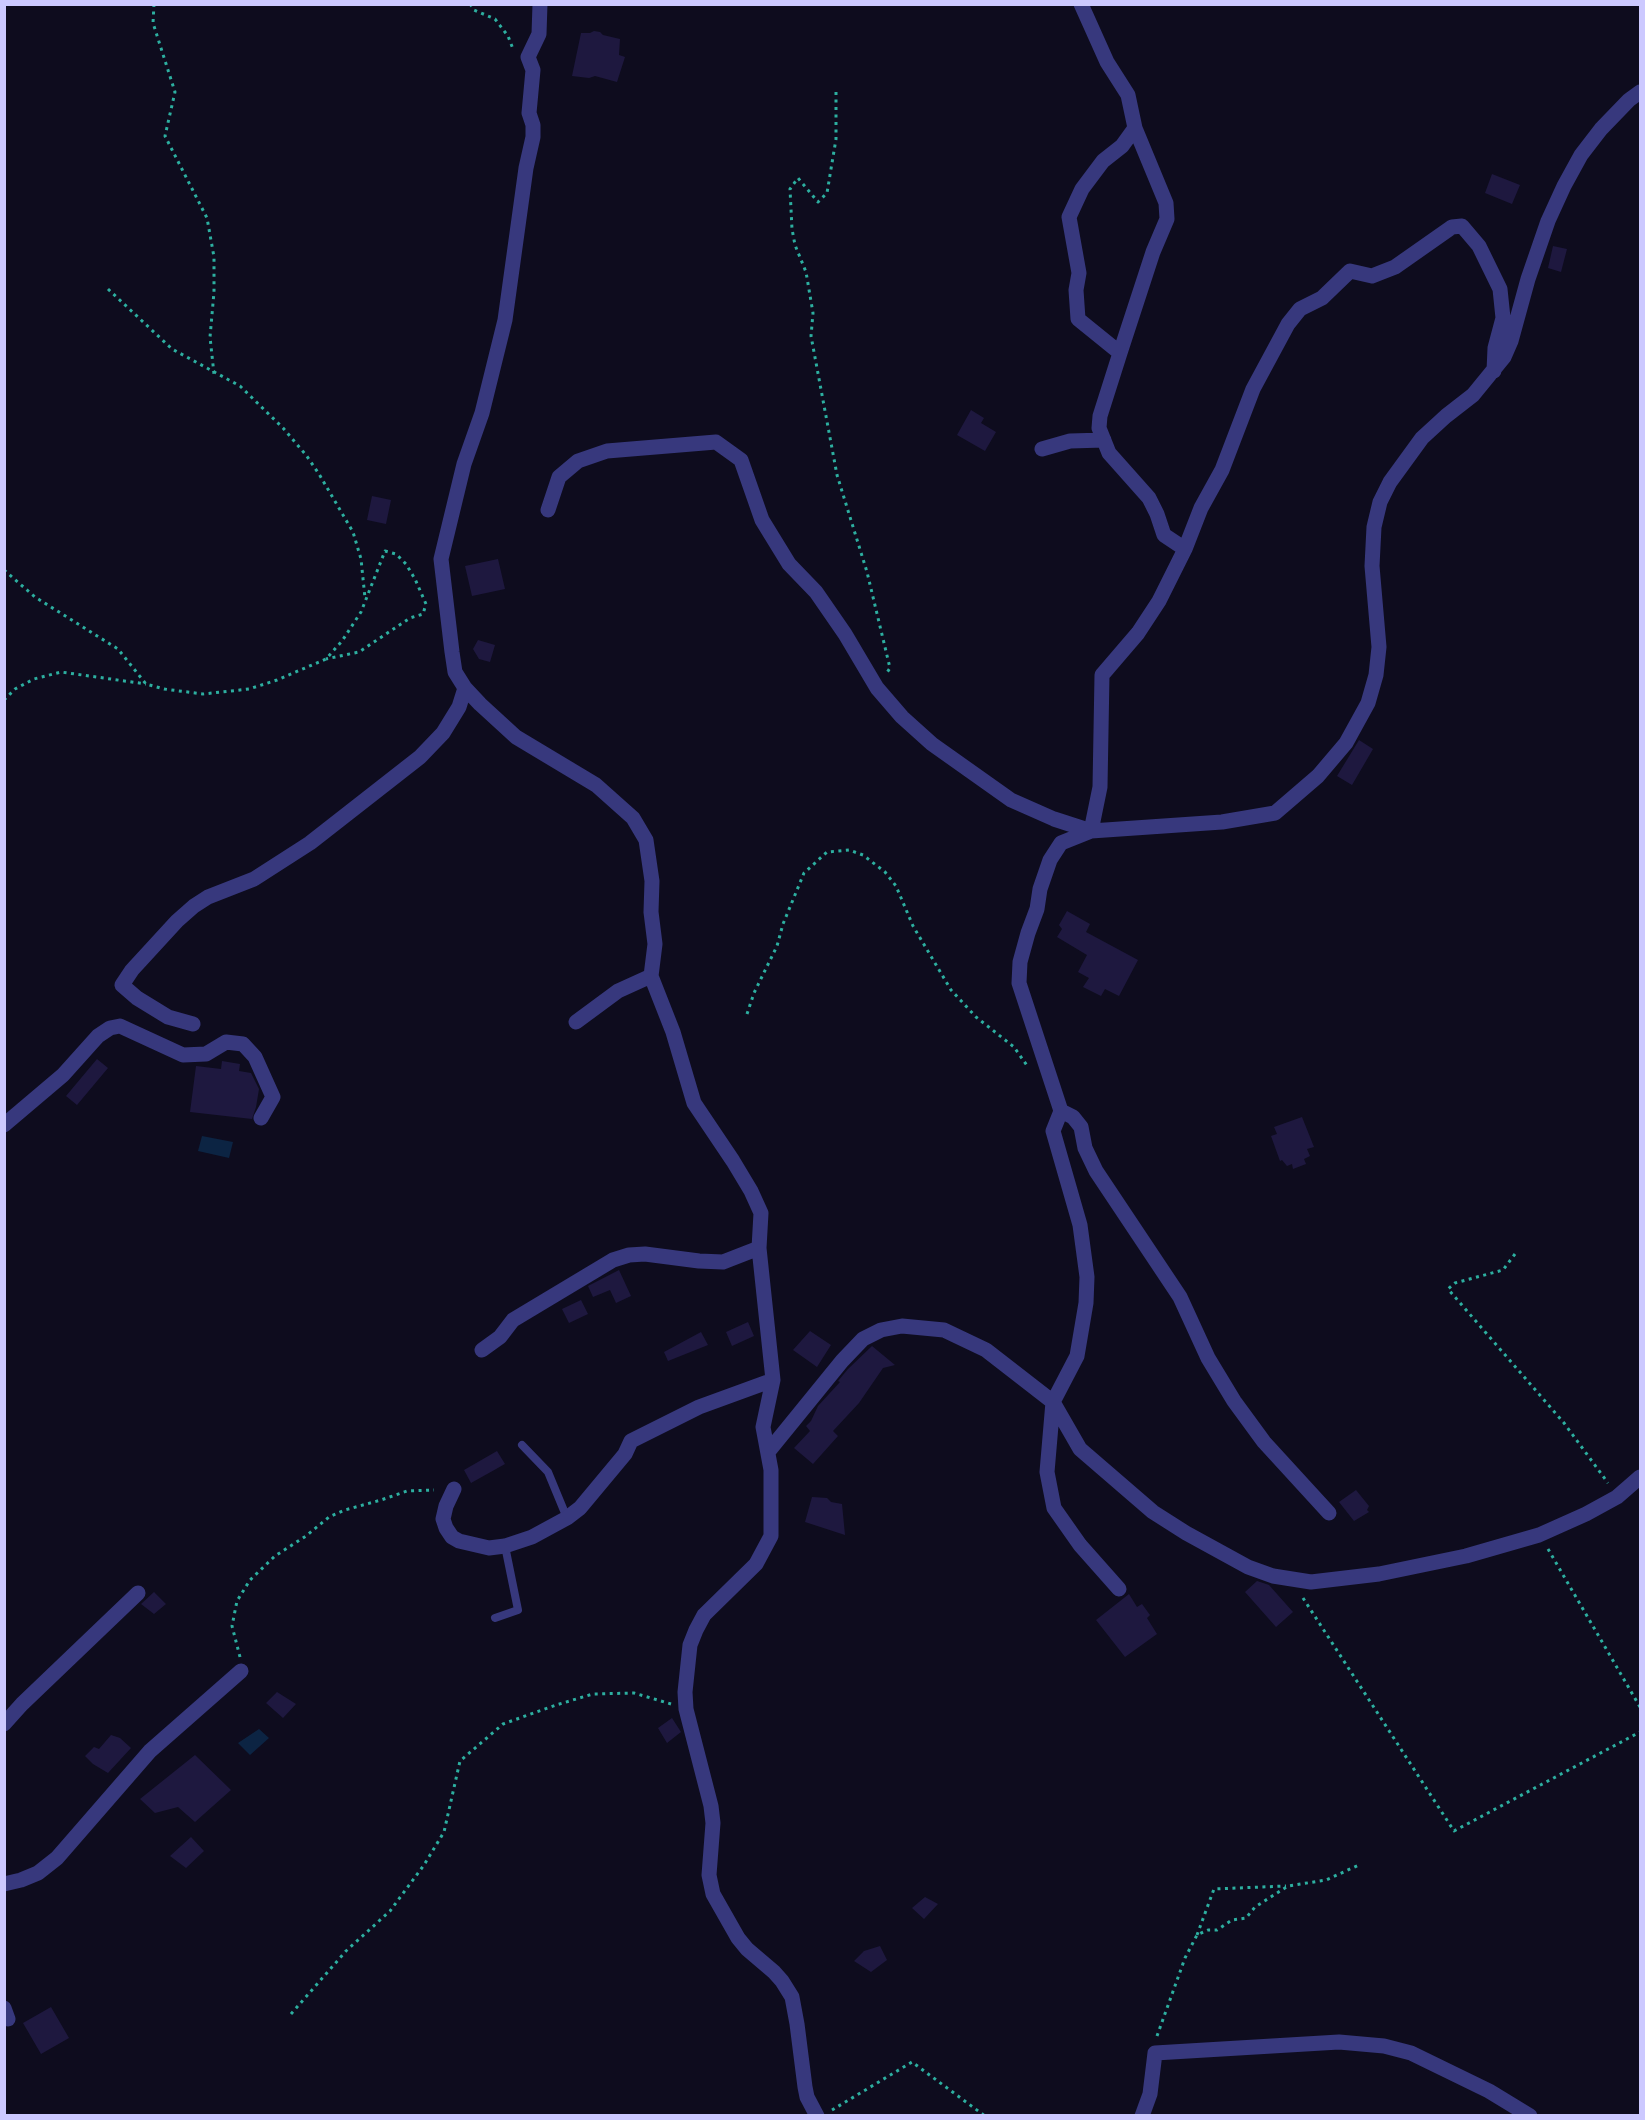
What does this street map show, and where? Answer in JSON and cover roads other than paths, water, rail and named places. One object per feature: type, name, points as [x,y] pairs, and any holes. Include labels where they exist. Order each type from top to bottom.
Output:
[{"type":"street","points":[[540,4],[539,34],[528,57],[533,70],[529,113],[533,125],[533,138],[526,168],[505,320],[482,413],[464,464],[441,560],[455,672],[465,688],[516,736],[596,785],[633,818],[646,840],[652,880],[651,912],[655,944],[651,976],[673,1032],[694,1103],[751,1191],[761,1213],[759,1248],[772,1380],[763,1427],[768,1452],[772,1503],[771,1536],[756,1564],[704,1615],[696,1630],[690,1646],[685,1676],[686,1709],[711,1806],[713,1822],[709,1875],[713,1894],[738,1938],[747,1949],[774,1972],[792,1996],[807,2097],[817,2115]]},
{"type":"street","points":[[1081,4],[1107,62],[1128,95],[1135,128],[1166,202],[1167,219],[1153,252],[1120,353],[1100,416],[1099,428],[1109,453],[1149,498],[1164,535],[1185,549]]},
{"type":"street","points":[[1119,1589],[1080,1545],[1054,1508],[1047,1472],[1053,1402],[1077,1356],[1088,1277],[1080,1225],[1053,1131],[1061,1111],[1019,983],[1020,962],[1050,860],[1061,843],[1091,831],[1222,822],[1275,813],[1318,776],[1346,743],[1368,703],[1376,675],[1379,647],[1372,567],[1374,527],[1380,502],[1390,482],[1422,438],[1473,395],[1504,357],[1548,221],[1564,186],[1581,155],[1601,129],[1629,100],[1641,92]]},
{"type":"street","points":[[1120,353],[1078,319],[1076,290],[1079,273],[1069,217],[1082,189],[1103,161],[1122,146],[1135,128]]},
{"type":"street","points":[[1091,831],[1100,788],[1102,675],[1138,633],[1159,601],[1185,549],[1201,508],[1222,470],[1253,389],[1288,324],[1300,309],[1322,298],[1350,271],[1372,276],[1395,267],[1452,227],[1462,226],[1479,246],[1500,289],[1503,318],[1495,348],[1494,371]]},
{"type":"street","points":[[1042,449],[1070,441],[1104,440]]},
{"type":"street","points":[[548,510],[559,477],[578,461],[607,452],[716,442],[741,460],[762,519],[789,564],[816,592],[846,634],[877,688],[902,717],[932,744],[1011,800],[1054,819],[1091,831]]},
{"type":"street","points":[[193,1024],[168,1017],[137,998],[122,985],[132,970],[194,906],[208,897],[254,879],[310,843],[420,757],[443,733],[459,707],[465,688]]},
{"type":"street","points":[[576,1023],[618,991],[651,976]]},
{"type":"street","points":[[4,1125],[63,1076],[98,1036],[110,1028],[120,1026],[183,1055],[206,1054],[226,1042],[243,1044],[255,1056],[273,1097],[261,1118]]},
{"type":"street","points":[[1061,1111],[1073,1117],[1081,1126],[1085,1148],[1096,1171],[1180,1297],[1208,1358],[1234,1401],[1264,1442],[1329,1513]]},
{"type":"street","points":[[482,1350],[500,1337],[513,1320],[613,1260],[629,1255],[645,1254],[723,1262],[759,1248]]},
{"type":"street","points":[[768,1452],[842,1361],[863,1339],[881,1330],[902,1326],[944,1330],[986,1350],[1053,1402],[1080,1449],[1153,1512],[1248,1567],[1273,1576],[1311,1582],[1378,1574],[1466,1556],[1539,1535],[1586,1514],[1617,1497],[1641,1477]]},
{"type":"street","points":[[454,1490],[446,1506],[443,1519],[452,1537],[489,1548],[505,1546],[532,1537],[580,1509],[625,1454],[631,1441],[699,1407],[772,1380]]},
{"type":"street","points":[[4,1724],[138,1593]]},
{"type":"street","points":[[4,1884],[21,1881],[38,1873],[57,1858],[150,1751],[241,1671]]},
{"type":"street","points":[[1142,2115],[1150,2094],[1155,2053],[1339,2042],[1384,2046],[1411,2053],[1489,2091],[1530,2115]]},
{"type":"lane","points":[[522,1445],[548,1472],[567,1518]]},
{"type":"lane","points":[[495,1618],[518,1611],[505,1546]]},
{"type":"water","points":[[202,1136],[233,1142],[229,1158],[198,1151]]},
{"type":"water","points":[[259,1729],[269,1738],[250,1755],[238,1743]]}]
